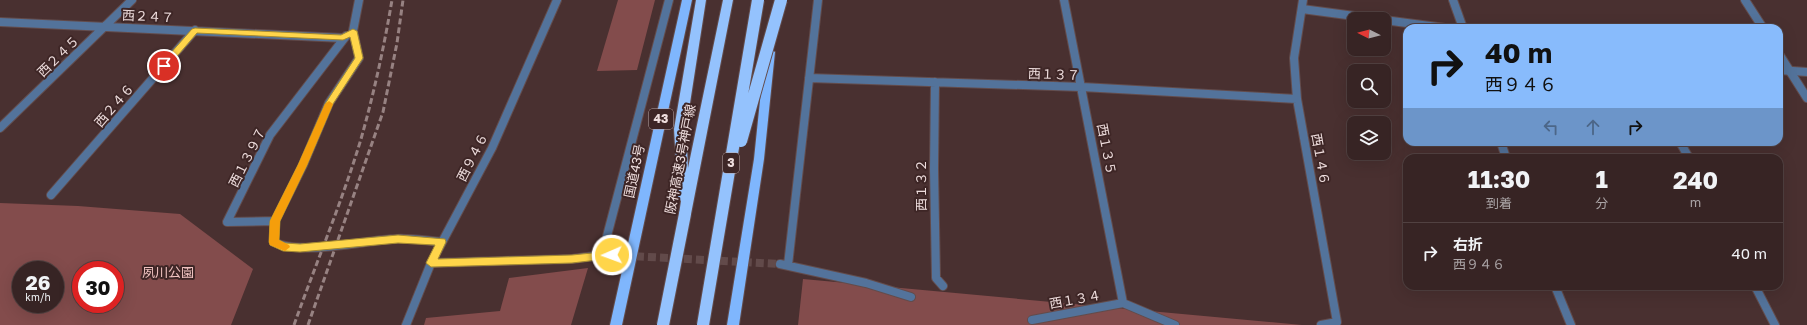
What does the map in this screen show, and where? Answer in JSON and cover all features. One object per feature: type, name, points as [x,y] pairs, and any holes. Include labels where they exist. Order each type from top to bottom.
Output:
[{"type":"highway","name":"国道43号","points":[[616,325],[687,0]]},
{"type":"highway","points":[[685,214],[680,129],[701,0]]},
{"type":"highway","name":"阪神高速3号神戸線","points":[[663,325],[728,0]]},
{"type":"highway","name":"3","points":[[703,325],[758,0]]},
{"type":"highway","points":[[734,325],[759,159],[775,0]]},
{"type":"highway","points":[[724,203],[781,0]]},
{"type":"street","name":"西２４５","points":[[0,128],[132,0]]},
{"type":"street","points":[[360,0],[353,31],[359,58],[329,104],[303,165],[275,221],[274,242],[283,247],[300,248],[398,239],[442,242]]},
{"type":"street","name":"西９４６","points":[[407,323],[431,263],[492,148],[557,0]]},
{"type":"street","points":[[602,255],[669,0]]},
{"type":"street","points":[[818,0],[810,78],[784,265],[866,283],[911,297]]},
{"type":"street","name":"西１３５","points":[[1064,0],[1123,303]]},
{"type":"street","name":"西１４６","points":[[1303,0],[1294,58],[1297,99],[1337,322],[1320,325]]},
{"type":"street","points":[[1453,0],[1462,24]]},
{"type":"street","points":[[1745,0],[1760,24]]},
{"type":"street","points":[[1302,9],[1347,15]]},
{"type":"street","points":[[1391,21],[1414,24]]},
{"type":"street","name":"西２４７","points":[[0,22],[343,38]]},
{"type":"street","name":"西２４６","points":[[51,194],[195,30]]},
{"type":"street","name":"西１３９７","points":[[275,221],[227,222],[270,135],[343,38],[353,31]]},
{"type":"street","points":[[1783,60],[1807,98]]},
{"type":"street","points":[[1783,70],[1807,72]]},
{"type":"street","name":"西１３７","points":[[810,78],[1082,87],[1297,99]]},
{"type":"street","name":"西１３２","points":[[935,82],[934,169],[936,278],[943,286]]},
{"type":"street","points":[[431,263],[572,259],[612,255]]},
{"type":"street","points":[[1557,290],[1571,325]]},
{"type":"street","points":[[1757,290],[1775,325]]},
{"type":"street","points":[[1123,303],[1175,325]]},
{"type":"street","name":"西１３４","points":[[1032,320],[1123,303]]},
{"type":"green space","points":[[618,0],[655,0],[637,70],[597,71]]},
{"type":"green space","name":"夙川公園","points":[[0,203],[78,206],[180,214],[253,269],[231,325],[0,325]]},
{"type":"green space","points":[[588,268],[571,325],[424,325],[426,318],[500,311],[509,278]]},
{"type":"green space","points":[[803,279],[1302,325],[798,325]]},
{"type":"tunnel","points":[[612,255],[780,264]]},
{"type":"railway","points":[[294,325],[354,163],[378,70],[392,0]]},
{"type":"railway","points":[[308,325],[383,112],[397,43],[403,0]]},
{"type":"slow traffic","points":[[285,247],[274,242],[275,221],[303,165],[329,104]]},
{"type":"route","points":[[164,66],[195,30],[343,38],[353,31],[359,58],[329,104],[303,165],[275,221],[274,242],[283,247],[300,248],[398,239],[442,242],[431,263],[572,259],[612,255]]}]
